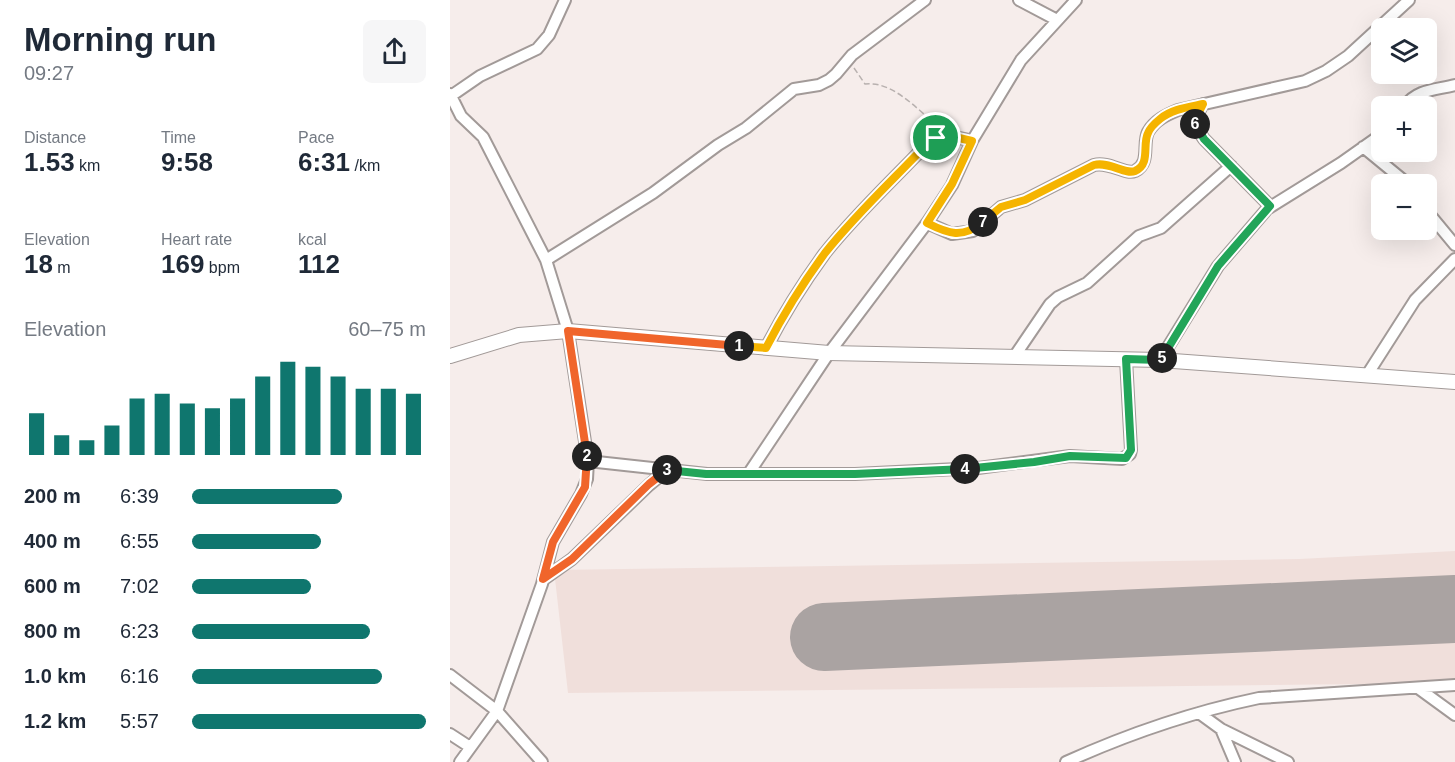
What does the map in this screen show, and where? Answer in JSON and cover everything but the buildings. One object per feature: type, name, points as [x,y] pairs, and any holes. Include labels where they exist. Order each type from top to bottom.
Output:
[{"type":"street","points":[[460,762],[497,711],[543,579],[553,542],[585,487],[588,461],[568,331],[546,260],[483,137],[461,116],[450,95],[487,72],[537,49],[549,35],[565,0]]},
{"type":"street","points":[[546,260],[653,193],[718,145],[746,128],[794,89],[819,85],[829,80],[849,59],[925,0]]},
{"type":"street","points":[[1019,0],[1057,20]]},
{"type":"street","points":[[749,473],[829,353],[927,223],[952,184],[972,141],[1021,60],[1076,0]]},
{"type":"street","points":[[927,223],[942,231],[963,233],[973,231],[1001,207],[1025,200],[1094,165],[1102,163],[1128,172],[1135,171],[1146,157],[1147,134],[1161,117],[1178,110],[1305,81],[1326,72],[1348,56],[1409,0]]},
{"type":"street","points":[[1414,96],[1455,85]]},
{"type":"street","points":[[1203,104],[1196,118],[1196,128],[1270,206]]},
{"type":"street","points":[[766,348],[825,254],[919,152],[936,138],[946,135],[972,141]]},
{"type":"street","points":[[1160,360],[1218,266],[1270,206],[1291,196],[1371,142]]},
{"type":"street","points":[[1363,147],[1396,174]]},
{"type":"street","points":[[1014,357],[1050,304],[1058,297],[1087,283],[1139,236],[1161,228],[1231,166]]},
{"type":"street","points":[[1437,224],[1455,245]]},
{"type":"street","points":[[1367,375],[1415,300],[1455,259]]},
{"type":"street","points":[[451,354],[519,335],[568,331],[829,353],[1160,360],[1454,379]]},
{"type":"street","points":[[588,461],[706,474],[855,474],[978,468],[1070,456],[1122,459],[1130,454],[1131,450],[1126,359]]},
{"type":"street","points":[[543,579],[572,559],[649,484],[667,470]]},
{"type":"street","points":[[450,675],[497,711],[542,762]]},
{"type":"street","points":[[1073,761],[1122,738],[1199,713],[1259,698],[1455,684]]},
{"type":"street","points":[[1418,688],[1455,715]]},
{"type":"street","points":[[1199,713],[1221,729],[1288,762]]},
{"type":"street","points":[[1221,729],[1235,762]]},
{"type":"street","points":[[450,734],[470,747]]},
{"type":"path","points":[[849,59],[863,83],[871,83],[896,92],[933,122],[936,138]]},
{"type":"shaded area","points":[[1455,551],[1455,683],[568,693],[554,570],[1299,559]]},
{"type":"runway","points":[[824,637],[1455,609]]},
{"type":"route","points":[[1203,104],[1196,118],[1196,128],[1270,206],[1218,266],[1160,360],[1126,359],[1130,454],[1122,459],[1070,456],[978,468],[855,474],[706,474],[667,470],[649,484],[572,559],[543,579],[553,542],[585,487],[587,479],[588,461],[568,331],[766,348],[777,326],[825,254],[927,144],[936,138],[946,135],[972,141],[952,184],[927,223],[952,234],[973,231],[1001,207],[1025,200],[1094,165],[1102,163],[1128,172],[1135,171],[1146,157],[1147,134],[1161,117],[1203,104]]}]
